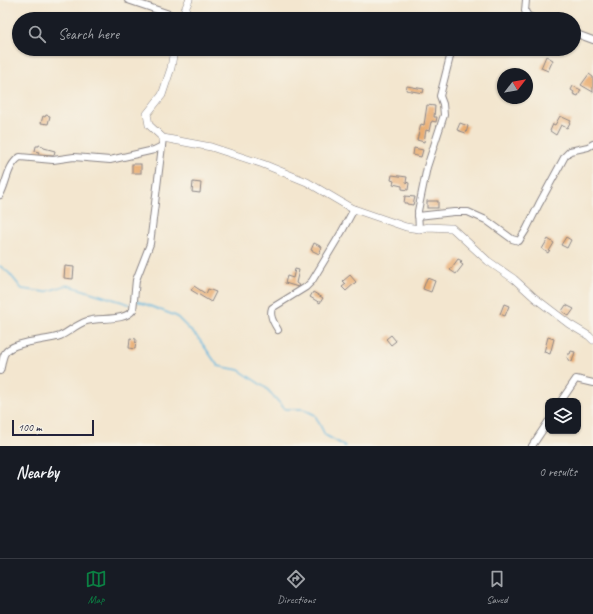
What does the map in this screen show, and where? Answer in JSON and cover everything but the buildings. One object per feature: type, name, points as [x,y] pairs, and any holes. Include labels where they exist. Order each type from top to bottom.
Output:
[{"type":"street","points":[[128,0],[161,12]]},
{"type":"street","points":[[184,12],[189,0]]},
{"type":"street","points":[[526,0],[526,12]]},
{"type":"street","points":[[581,36],[593,40]]},
{"type":"street","points":[[173,56],[162,95],[147,114],[149,125],[162,138],[211,148],[263,164],[307,182],[354,209],[406,227],[419,229],[428,227],[452,228],[488,261],[564,320],[593,340]]},
{"type":"street","points":[[419,229],[418,216],[427,167],[444,115],[443,104],[440,96],[450,56]]},
{"type":"street","points":[[0,371],[4,355],[12,347],[53,339],[62,336],[86,321],[124,316],[133,310],[136,280],[150,244],[162,138]]},
{"type":"street","points":[[418,216],[468,212],[486,220],[512,239],[518,240],[526,230],[565,156],[570,151],[588,147],[593,144]]},
{"type":"street","points":[[0,195],[15,160],[20,157],[53,160],[74,157],[110,160],[154,150],[162,146]]},
{"type":"street","points":[[278,330],[272,319],[272,308],[306,288],[312,281],[354,209]]},
{"type":"street","points":[[563,398],[576,379],[593,383]]},
{"type":"street","points":[[532,446],[545,426]]},
{"type":"waterway","points":[[0,266],[9,273],[22,289],[45,292],[67,285],[129,304]]},
{"type":"waterway","points":[[137,301],[176,316],[199,339],[218,366],[239,370],[266,388],[285,409],[303,409],[315,415],[325,435],[345,446]]}]
